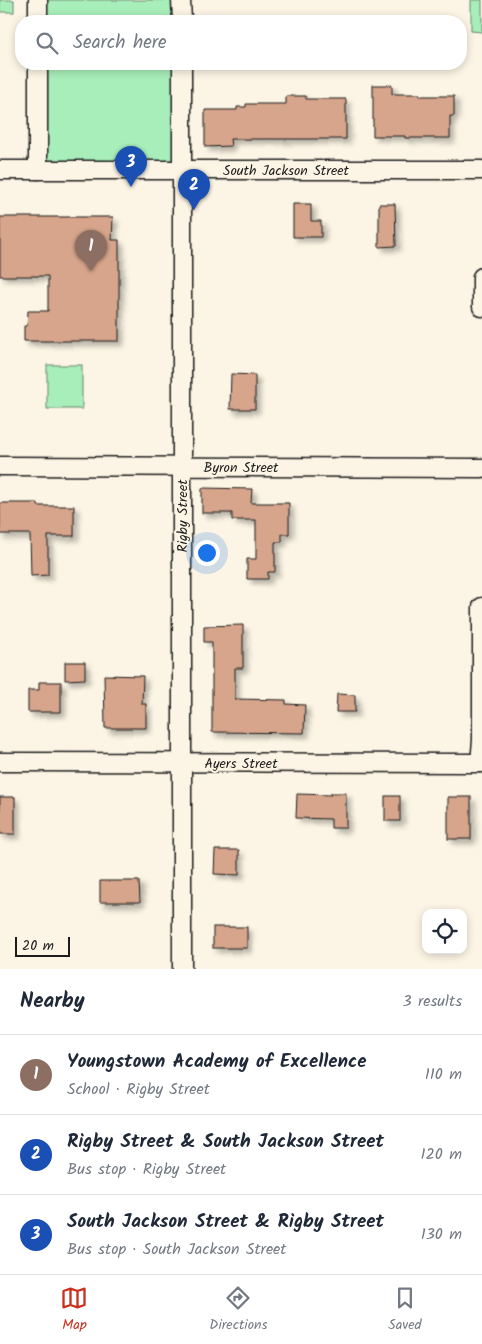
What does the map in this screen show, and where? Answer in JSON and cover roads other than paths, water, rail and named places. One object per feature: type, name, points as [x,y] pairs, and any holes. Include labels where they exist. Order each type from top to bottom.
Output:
[{"type":"street","points":[[38,0],[38,15]]},
{"type":"street","points":[[181,0],[182,15]]},
{"type":"street","points":[[38,70],[38,170]]},
{"type":"street","name":"Rigby Street","points":[[182,70],[182,969]]},
{"type":"street","name":"South Jackson Street","points":[[0,170],[482,170]]},
{"type":"street","points":[[482,277],[482,307]]},
{"type":"street","name":"Byron Street","points":[[0,466],[482,468]]},
{"type":"street","points":[[481,763],[482,607]]},
{"type":"street","name":"Ayers Street","points":[[0,762],[481,763]]},
{"type":"place","name":"South Jackson Street & Rigby Street","points":[[131,187]]},
{"type":"place","name":"Rigby Street & South Jackson Street","points":[[194,210]]},
{"type":"place","name":"Youngstown Academy of Excellence","points":[[91,271]]}]
